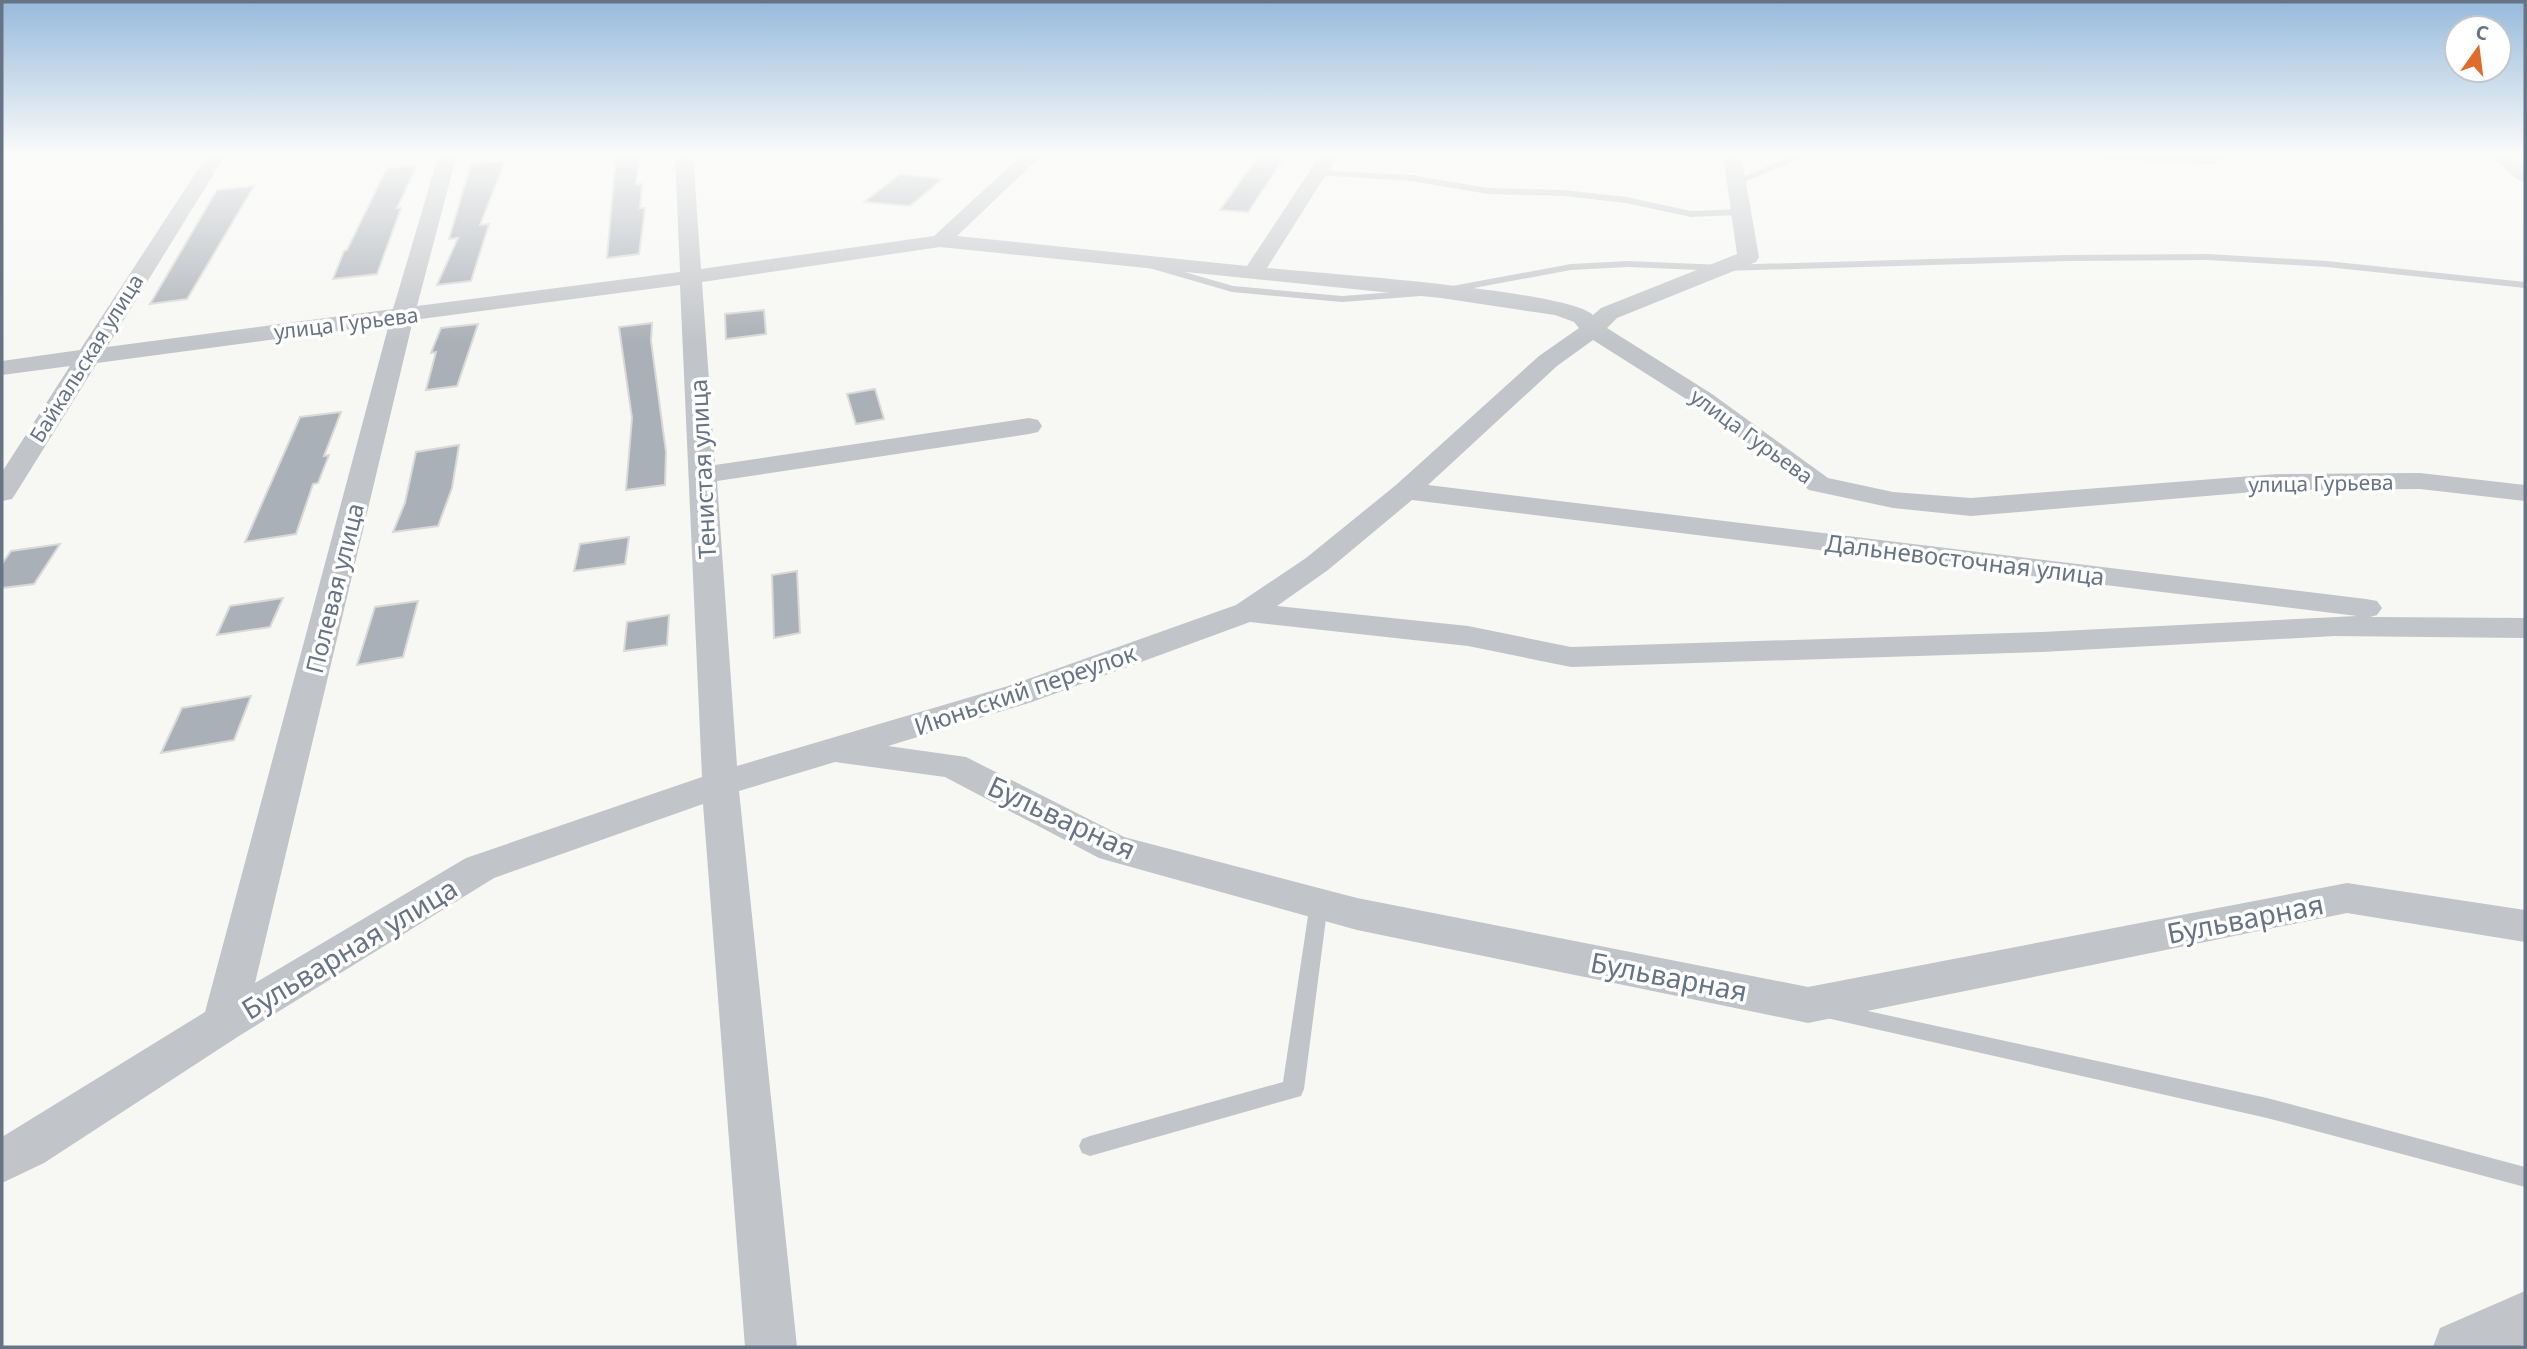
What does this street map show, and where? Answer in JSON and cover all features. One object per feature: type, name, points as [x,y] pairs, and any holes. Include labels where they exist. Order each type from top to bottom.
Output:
[{"type":"street","name":"Байкальская улица","points":[[2,493],[177,217]]},
{"type":"street","name":"Полевая улица","points":[[224,1023],[402,316],[430,217]]},
{"type":"street","name":"Тенистая улица","points":[[689,217],[720,783],[772,1347]]},
{"type":"street","points":[[940,241],[966,217]]},
{"type":"street","points":[[1253,273],[1289,217]]},
{"type":"street","name":"Июньский переулок","points":[[720,783],[1020,694],[1247,612],[1317,564],[1406,491],[1548,361],[1592,330],[1609,313],[1748,257],[1739,217]]},
{"type":"street","name":"улица Гурьева","points":[[2,368],[402,316],[940,241],[1441,291],[1559,309],[1582,317],[1592,330],[1703,399],[1819,484],[1892,500],[1971,507],[2277,482],[2420,481],[2525,493]]},
{"type":"street","points":[[702,475],[1030,426]]},
{"type":"street","name":"Дальневосточная улица","points":[[1406,491],[2525,628]]},
{"type":"street","points":[[1247,612],[1468,636],[1571,657],[2042,642],[2335,626],[2525,628]]},
{"type":"street","name":"Бульварная","points":[[832,751],[953,766],[1113,848],[1357,914],[1808,1005],[2347,898],[2525,926]]},
{"type":"street","name":"Бульварная улица","points":[[2,1161],[480,869],[720,783]]},
{"type":"street","points":[[2459,1347],[2525,1317]]},
{"type":"lane","points":[[1128,258],[1232,289],[1342,299],[1441,291],[1571,267],[1628,264],[1723,268],[2069,258],[2207,257],[2327,264],[2525,285]]},
{"type":"lane","points":[[1090,1146],[1293,1088],[1319,903]]},
{"type":"lane","points":[[1808,1005],[2267,1108],[2525,1177]]},
{"type":"building","points":[[201,217],[236,217],[187,299],[150,304]]},
{"type":"building","points":[[363,217],[398,217],[377,274],[333,279],[344,251],[347,250]]},
{"type":"building","points":[[455,217],[483,217],[480,225],[489,224],[471,281],[437,285],[458,238],[449,239]]},
{"type":"building","points":[[611,217],[644,217],[639,254],[607,258]]},
{"type":"building","points":[[764,310],[766,334],[726,339],[725,314]]},
{"type":"building","points":[[652,323],[651,341],[666,452],[665,485],[626,490],[632,418],[619,327]]},
{"type":"building","points":[[478,324],[457,386],[426,390],[436,352],[431,353],[441,328]]},
{"type":"building","points":[[875,389],[884,419],[856,424],[847,394]]},
{"type":"building","points":[[341,412],[324,456],[329,455],[318,483],[313,484],[296,534],[245,542],[300,417]]},
{"type":"building","points":[[459,445],[452,488],[438,526],[393,532],[405,503],[416,452]]},
{"type":"building","points":[[629,537],[625,564],[574,571],[580,544]]},
{"type":"building","points":[[60,544],[34,584],[2,588],[2,564],[11,551]]},
{"type":"building","points":[[797,571],[800,633],[774,638],[772,575]]},
{"type":"building","points":[[283,598],[270,627],[217,635],[230,606]]},
{"type":"building","points":[[418,601],[403,657],[357,665],[375,607]]},
{"type":"building","points":[[669,615],[667,645],[624,651],[627,622]]},
{"type":"building","points":[[251,696],[234,740],[161,753],[182,708]]}]
